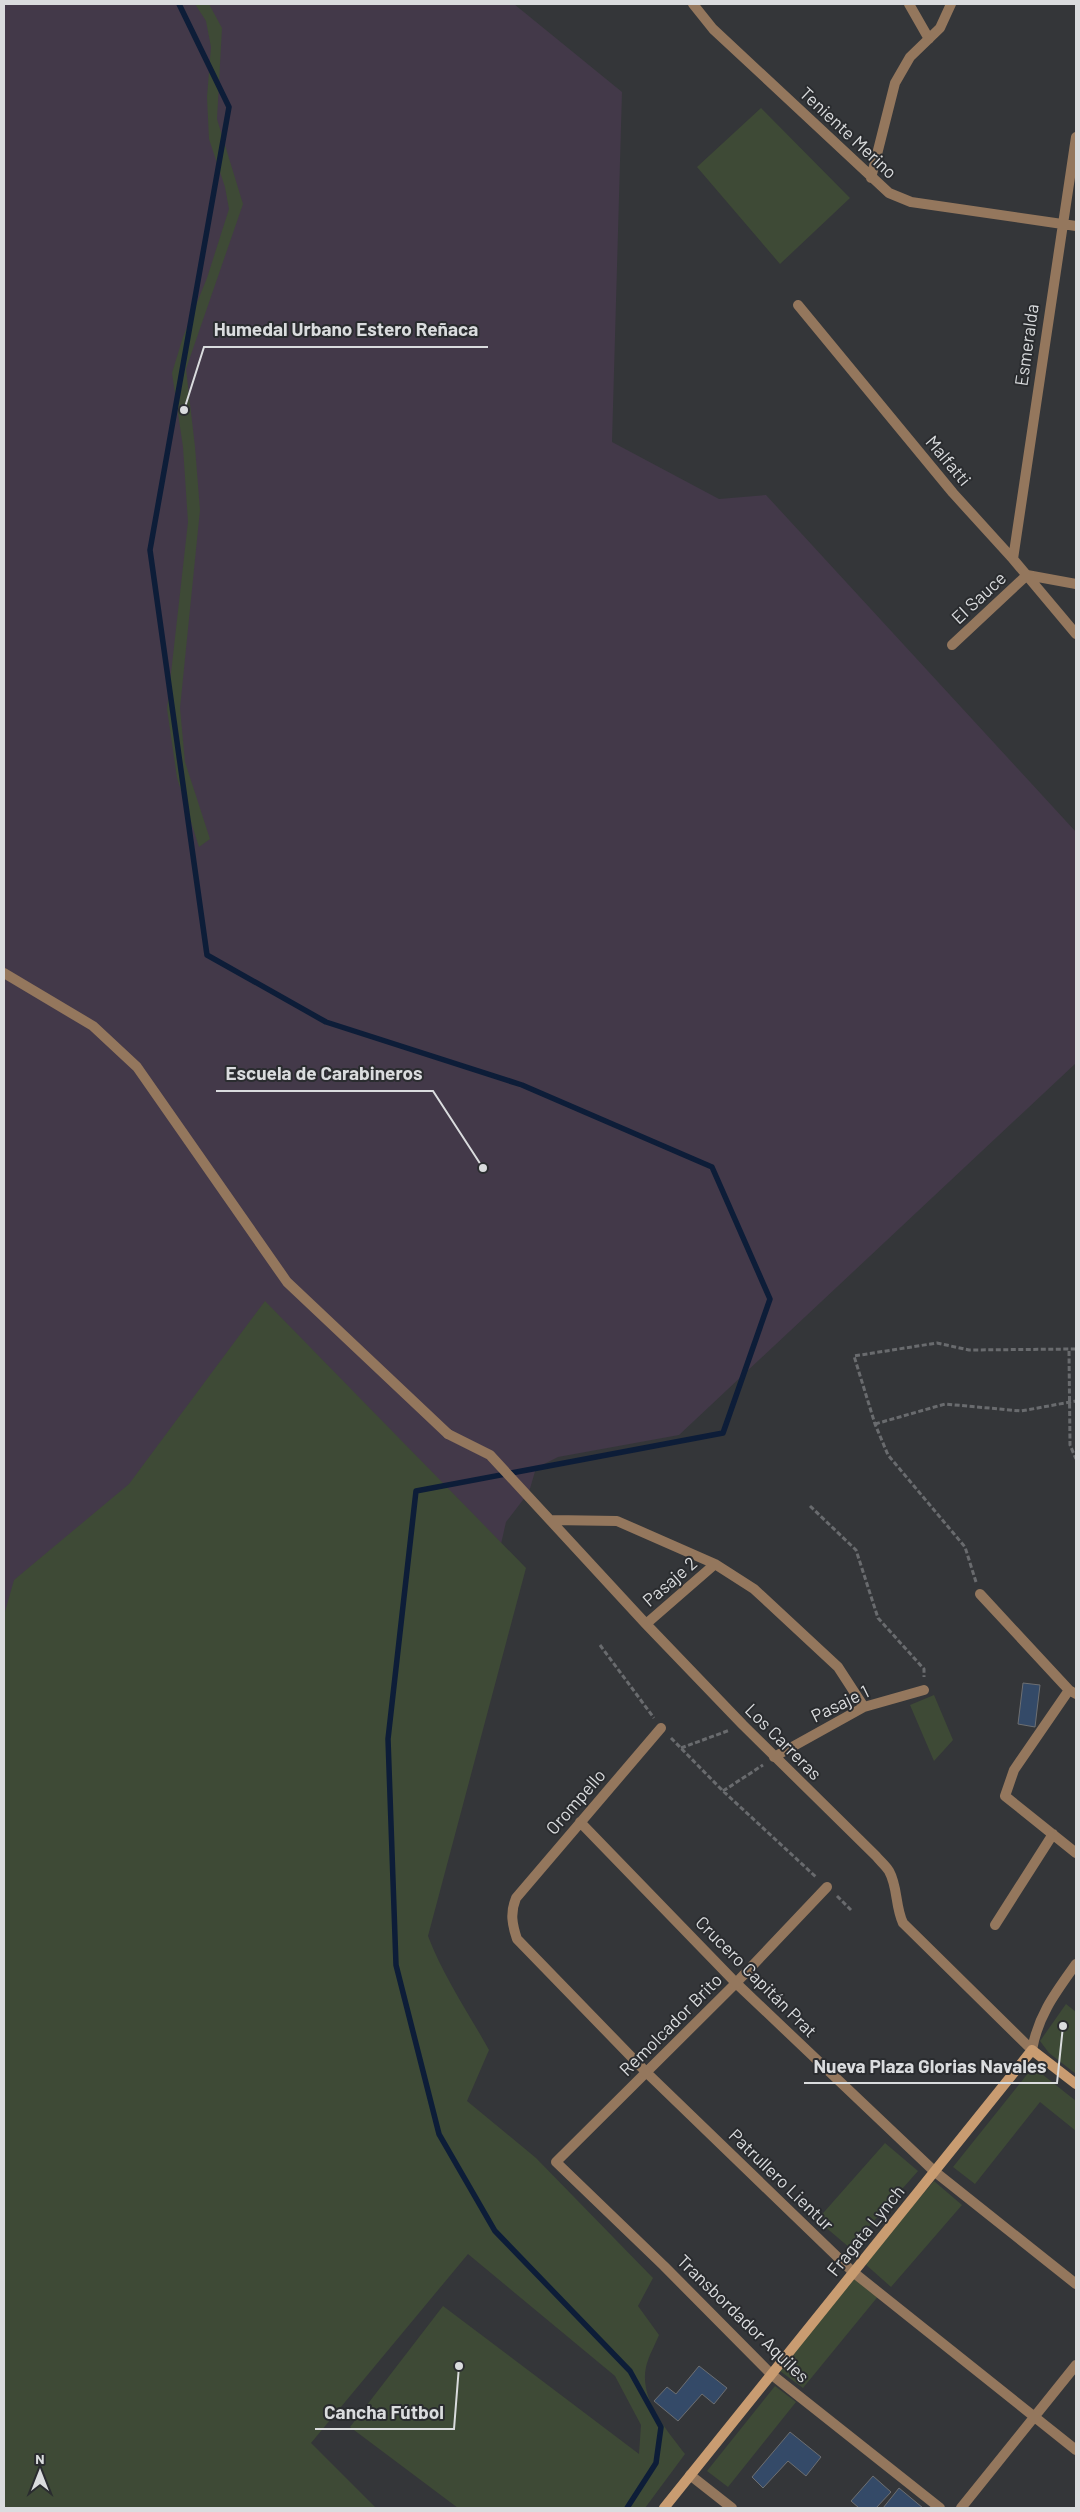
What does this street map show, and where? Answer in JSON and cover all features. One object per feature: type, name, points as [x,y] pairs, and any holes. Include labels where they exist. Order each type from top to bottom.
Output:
[{"type":"street","name":"Teniente Merino","points":[[693,4],[713,29],[888,193],[911,202],[1076,226]]},
{"type":"street","points":[[909,4],[929,39]]},
{"type":"street","points":[[871,178],[895,83],[910,57],[940,28],[951,4]]},
{"type":"street","name":"Esmeralda","points":[[1013,559],[1076,137]]},
{"type":"street","name":"Malfatti","points":[[798,305],[953,493],[1027,575],[1076,634]]},
{"type":"street","points":[[1027,575],[1076,584]]},
{"type":"street","name":"El Sauce","points":[[952,645],[1027,575]]},
{"type":"street","name":"Los Carreras","points":[[4,974],[93,1026],[137,1067],[286,1282],[448,1434],[490,1455],[646,1624],[774,1758],[889,1870],[894,1882],[897,1909],[903,1922],[930,1952],[1032,2050],[1076,2084]]},
{"type":"street","points":[[552,1520],[617,1521],[715,1564],[754,1589],[838,1667],[864,1707]]},
{"type":"street","name":"Pasaje 2","points":[[646,1624],[715,1564]]},
{"type":"street","points":[[980,1594],[1072,1692],[1014,1770],[1005,1796],[1076,1852]]},
{"type":"street","name":"Pasaje 1","points":[[774,1758],[864,1707],[924,1690]]},
{"type":"street","name":"Orompello","points":[[516,1898],[661,1728]]},
{"type":"street","name":"Crucero Capitán Prat","points":[[580,1822],[736,1983],[934,2171],[1076,2284]]},
{"type":"street","points":[[995,1926],[1054,1834]]},
{"type":"street","name":"Remolcador Brito","points":[[556,2162],[736,1983],[827,1887]]},
{"type":"street","name":"Patrullero Lientur","points":[[516,1898],[512,1909],[512,1924],[517,1940],[647,2073],[853,2272],[1076,2450]]},
{"type":"street","name":"Fragata Lynch","points":[[664,2508],[1032,2050],[1036,2027],[1057,1990],[1076,1964]]},
{"type":"street","name":"Transbordador Aquiles","points":[[556,2162],[664,2266],[771,2374],[940,2508]]},
{"type":"street","points":[[961,2508],[1076,2365]]},
{"type":"street","points":[[690,2475],[732,2508]]},
{"type":"path","points":[[980,1594],[965,1547],[888,1455],[874,1424],[854,1356],[937,1343],[970,1350],[1069,1351],[1076,1349]]},
{"type":"path","points":[[1069,1351],[1070,1445],[1076,1459]]},
{"type":"path","points":[[874,1424],[945,1404],[1020,1411],[1076,1401]]},
{"type":"path","points":[[810,1506],[856,1550],[878,1618],[924,1669],[924,1690]]},
{"type":"path","points":[[600,1646],[661,1728],[723,1791],[851,1910]]},
{"type":"path","points":[[681,1748],[743,1725]]},
{"type":"path","points":[[723,1791],[774,1758]]},
{"type":"shaded area","points":[[4,4],[514,4],[622,92],[612,442],[719,499],[766,495],[1076,832],[1076,1063],[679,1435],[558,1457],[536,1468],[529,1492],[506,1522],[282,2508],[4,2508]]},
{"type":"green space","points":[[195,4],[209,4],[222,28],[217,119],[243,204],[186,369],[200,510],[180,708],[185,762],[210,839],[199,847],[177,778],[167,709],[188,522],[183,447],[172,373],[183,337],[207,278],[229,209],[225,187],[209,139],[207,97],[211,47],[206,21]]},
{"type":"green space","points":[[761,108],[850,198],[780,264],[697,167]]},
{"type":"green space","points":[[265,1301],[526,1568],[428,1936],[448,1980],[489,2050],[467,2101],[536,2158],[653,2278],[638,2306],[659,2335],[646,2367],[647,2391],[656,2414],[685,2454],[645,2508],[458,2508],[350,2427],[443,2306],[639,2454],[641,2425],[615,2376],[468,2254],[311,2443],[376,2508],[4,2508],[4,1615],[14,1580],[129,1484]]},
{"type":"green space","points":[[934,1695],[953,1740],[934,1761],[910,1705]]},
{"type":"green space","points":[[1066,2004],[1076,2012],[1076,2074],[1049,2053],[1040,2041]]},
{"type":"green space","points":[[1033,2067],[1076,2101],[1076,2131],[1040,2102],[975,2184],[953,2167]]},
{"type":"green space","points":[[885,2143],[918,2171],[850,2248],[817,2220]]},
{"type":"green space","points":[[934,2181],[962,2205],[891,2287],[864,2263]]},
{"type":"green space","points":[[856,2274],[880,2294],[803,2388],[780,2371]]},
{"type":"green space","points":[[775,2386],[796,2402],[728,2487],[707,2471]]},
{"type":"building","points":[[1023,1683],[1040,1685],[1035,1727],[1018,1724]]},
{"type":"building","points":[[699,2366],[727,2388],[714,2404],[702,2394],[678,2421],[654,2401],[667,2387],[676,2394]]},
{"type":"building","points":[[790,2432],[821,2457],[806,2476],[788,2461],[763,2488],[752,2477]]},
{"type":"building","points":[[873,2476],[891,2492],[876,2508],[859,2508],[851,2501]]},
{"type":"building","points":[[899,2488],[923,2508],[883,2508]]},
{"type":"waterway","points":[[179,4],[229,107],[150,550],[207,955],[326,1022],[522,1085],[712,1167],[770,1299],[723,1433],[416,1491],[388,1739],[396,1965],[439,2134],[495,2231],[630,2371],[661,2427],[656,2463],[627,2508]]},
{"type":"place","name":"Humedal Urbano Estero Reñaca","points":[[184,410]]},
{"type":"place","name":"Escuela de Carabineros","points":[[483,1168]]},
{"type":"place","name":"Nueva Plaza Glorias Navales","points":[[1063,2026]]},
{"type":"place","name":"Cancha Fútbol","points":[[459,2366]]}]
